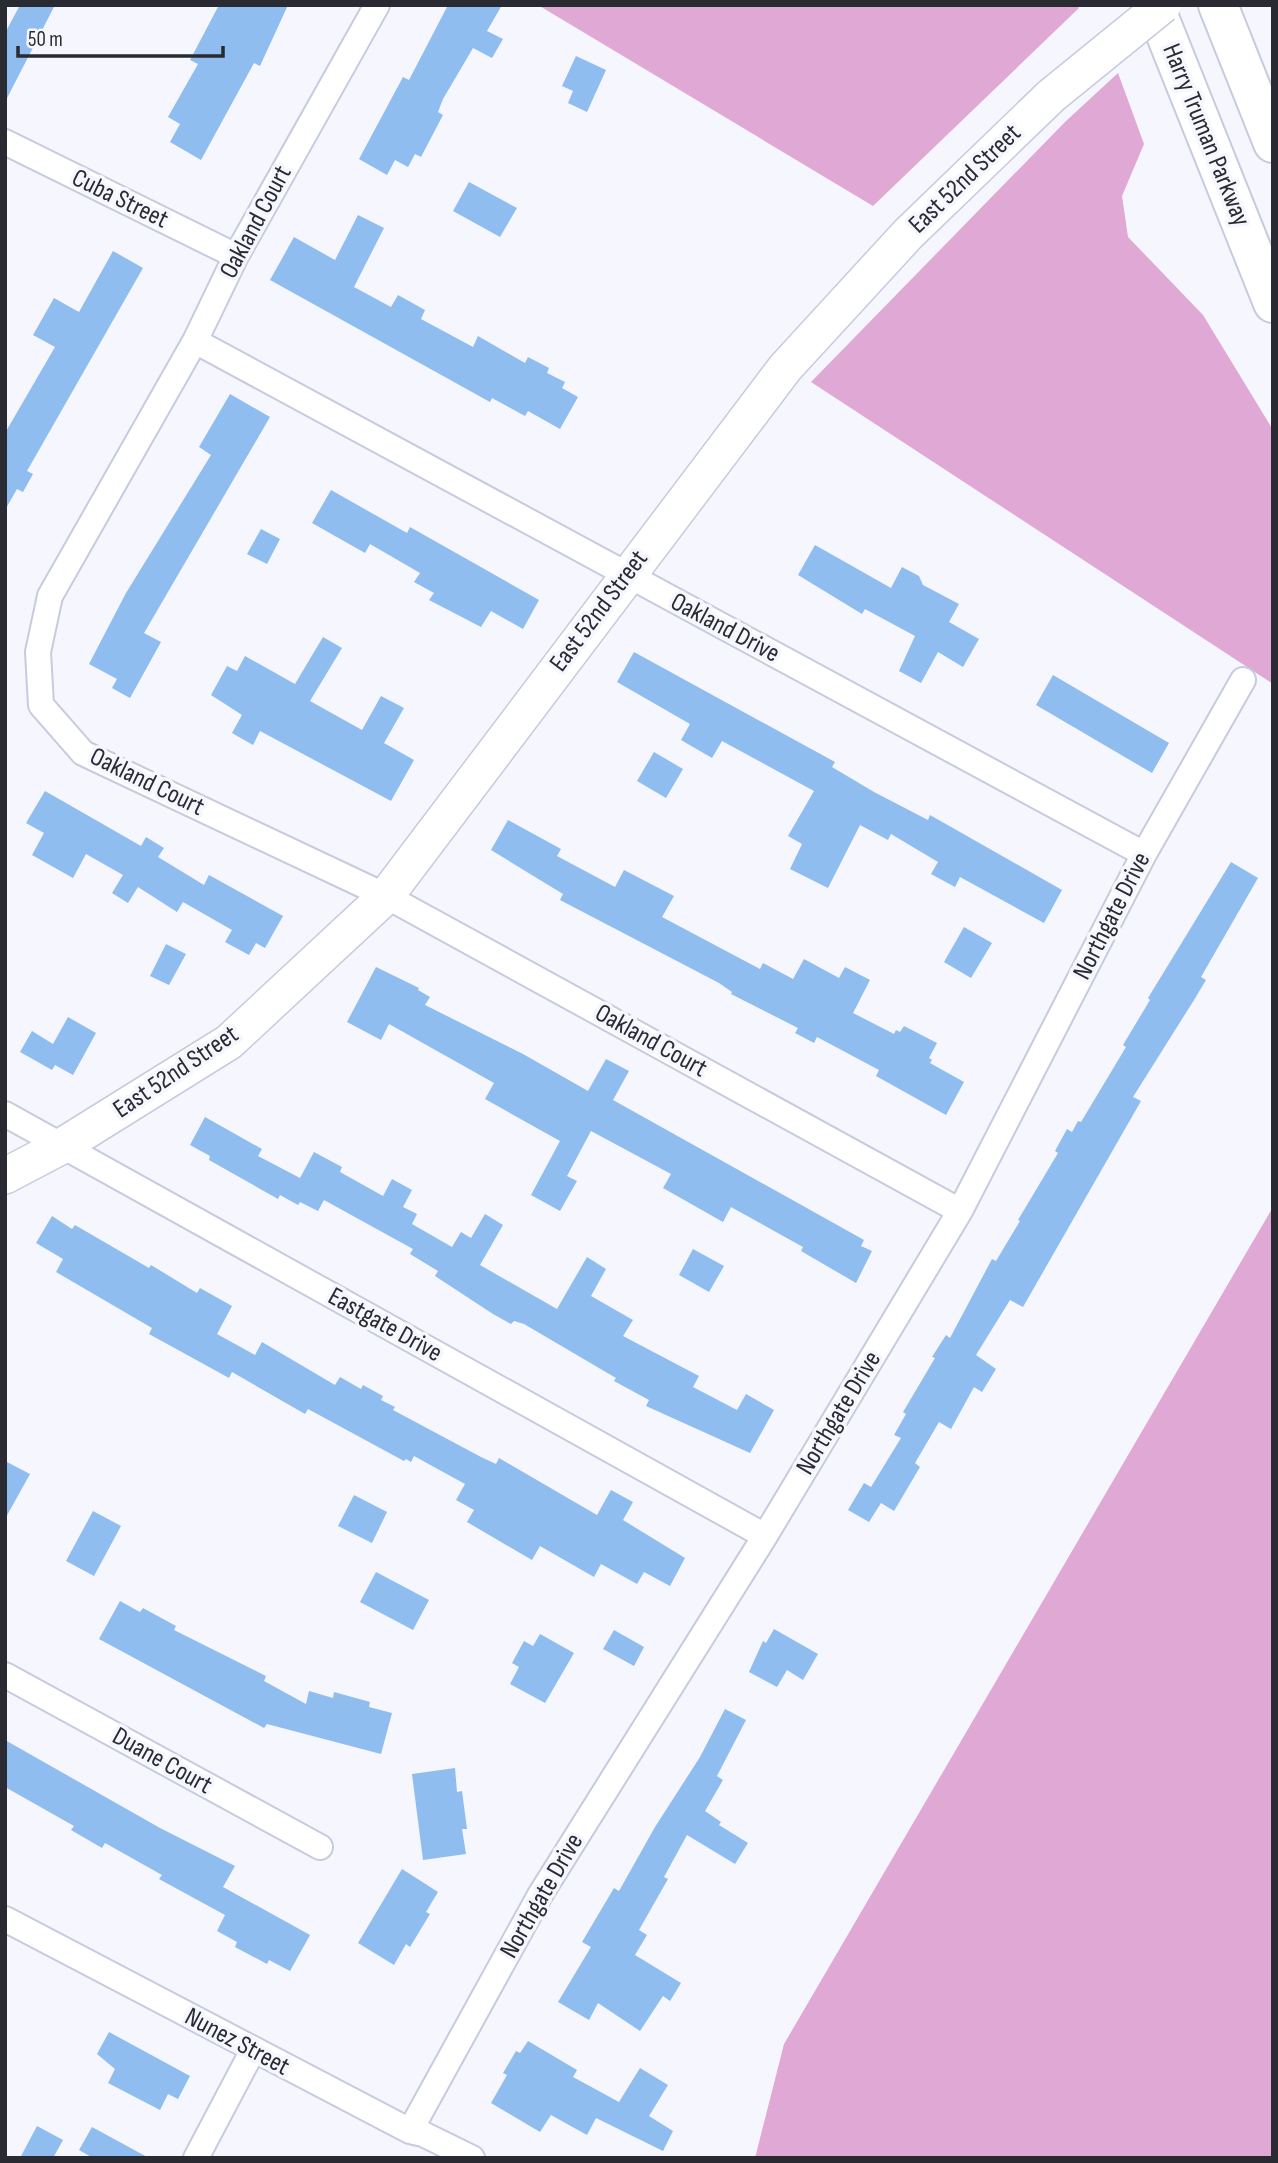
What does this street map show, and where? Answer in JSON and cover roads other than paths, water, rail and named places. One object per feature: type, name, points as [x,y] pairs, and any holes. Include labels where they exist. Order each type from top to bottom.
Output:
[{"type":"highway","name":"Harry Truman Parkway","points":[[1154,5],[1273,303]]},
{"type":"highway","points":[[1218,5],[1273,143]]},
{"type":"main road","name":"East 52nd Street","points":[[5,1176],[62,1146],[229,1042],[386,896],[785,368],[908,234],[1051,96],[1163,5]]},
{"type":"street","name":"Oakland Court","points":[[377,5],[236,256],[195,341],[50,596],[38,652],[41,705],[83,753],[386,896],[960,1211]]},
{"type":"street","name":"Cuba Street","points":[[5,142],[236,256]]},
{"type":"street","name":"Oakland Drive","points":[[195,341],[1144,854]]},
{"type":"street","name":"Northgate Drive","points":[[410,2131],[540,1895],[765,1536],[960,1211],[1144,854],[1243,680]]},
{"type":"street","name":"Eastgate Drive","points":[[5,1114],[765,1536]]},
{"type":"street","name":"Duane Court","points":[[5,1675],[320,1847]]},
{"type":"street","name":"Nunez Street","points":[[5,1919],[410,2131],[423,2134],[472,2158]]},
{"type":"street","points":[[196,2158],[253,2050]]}]
